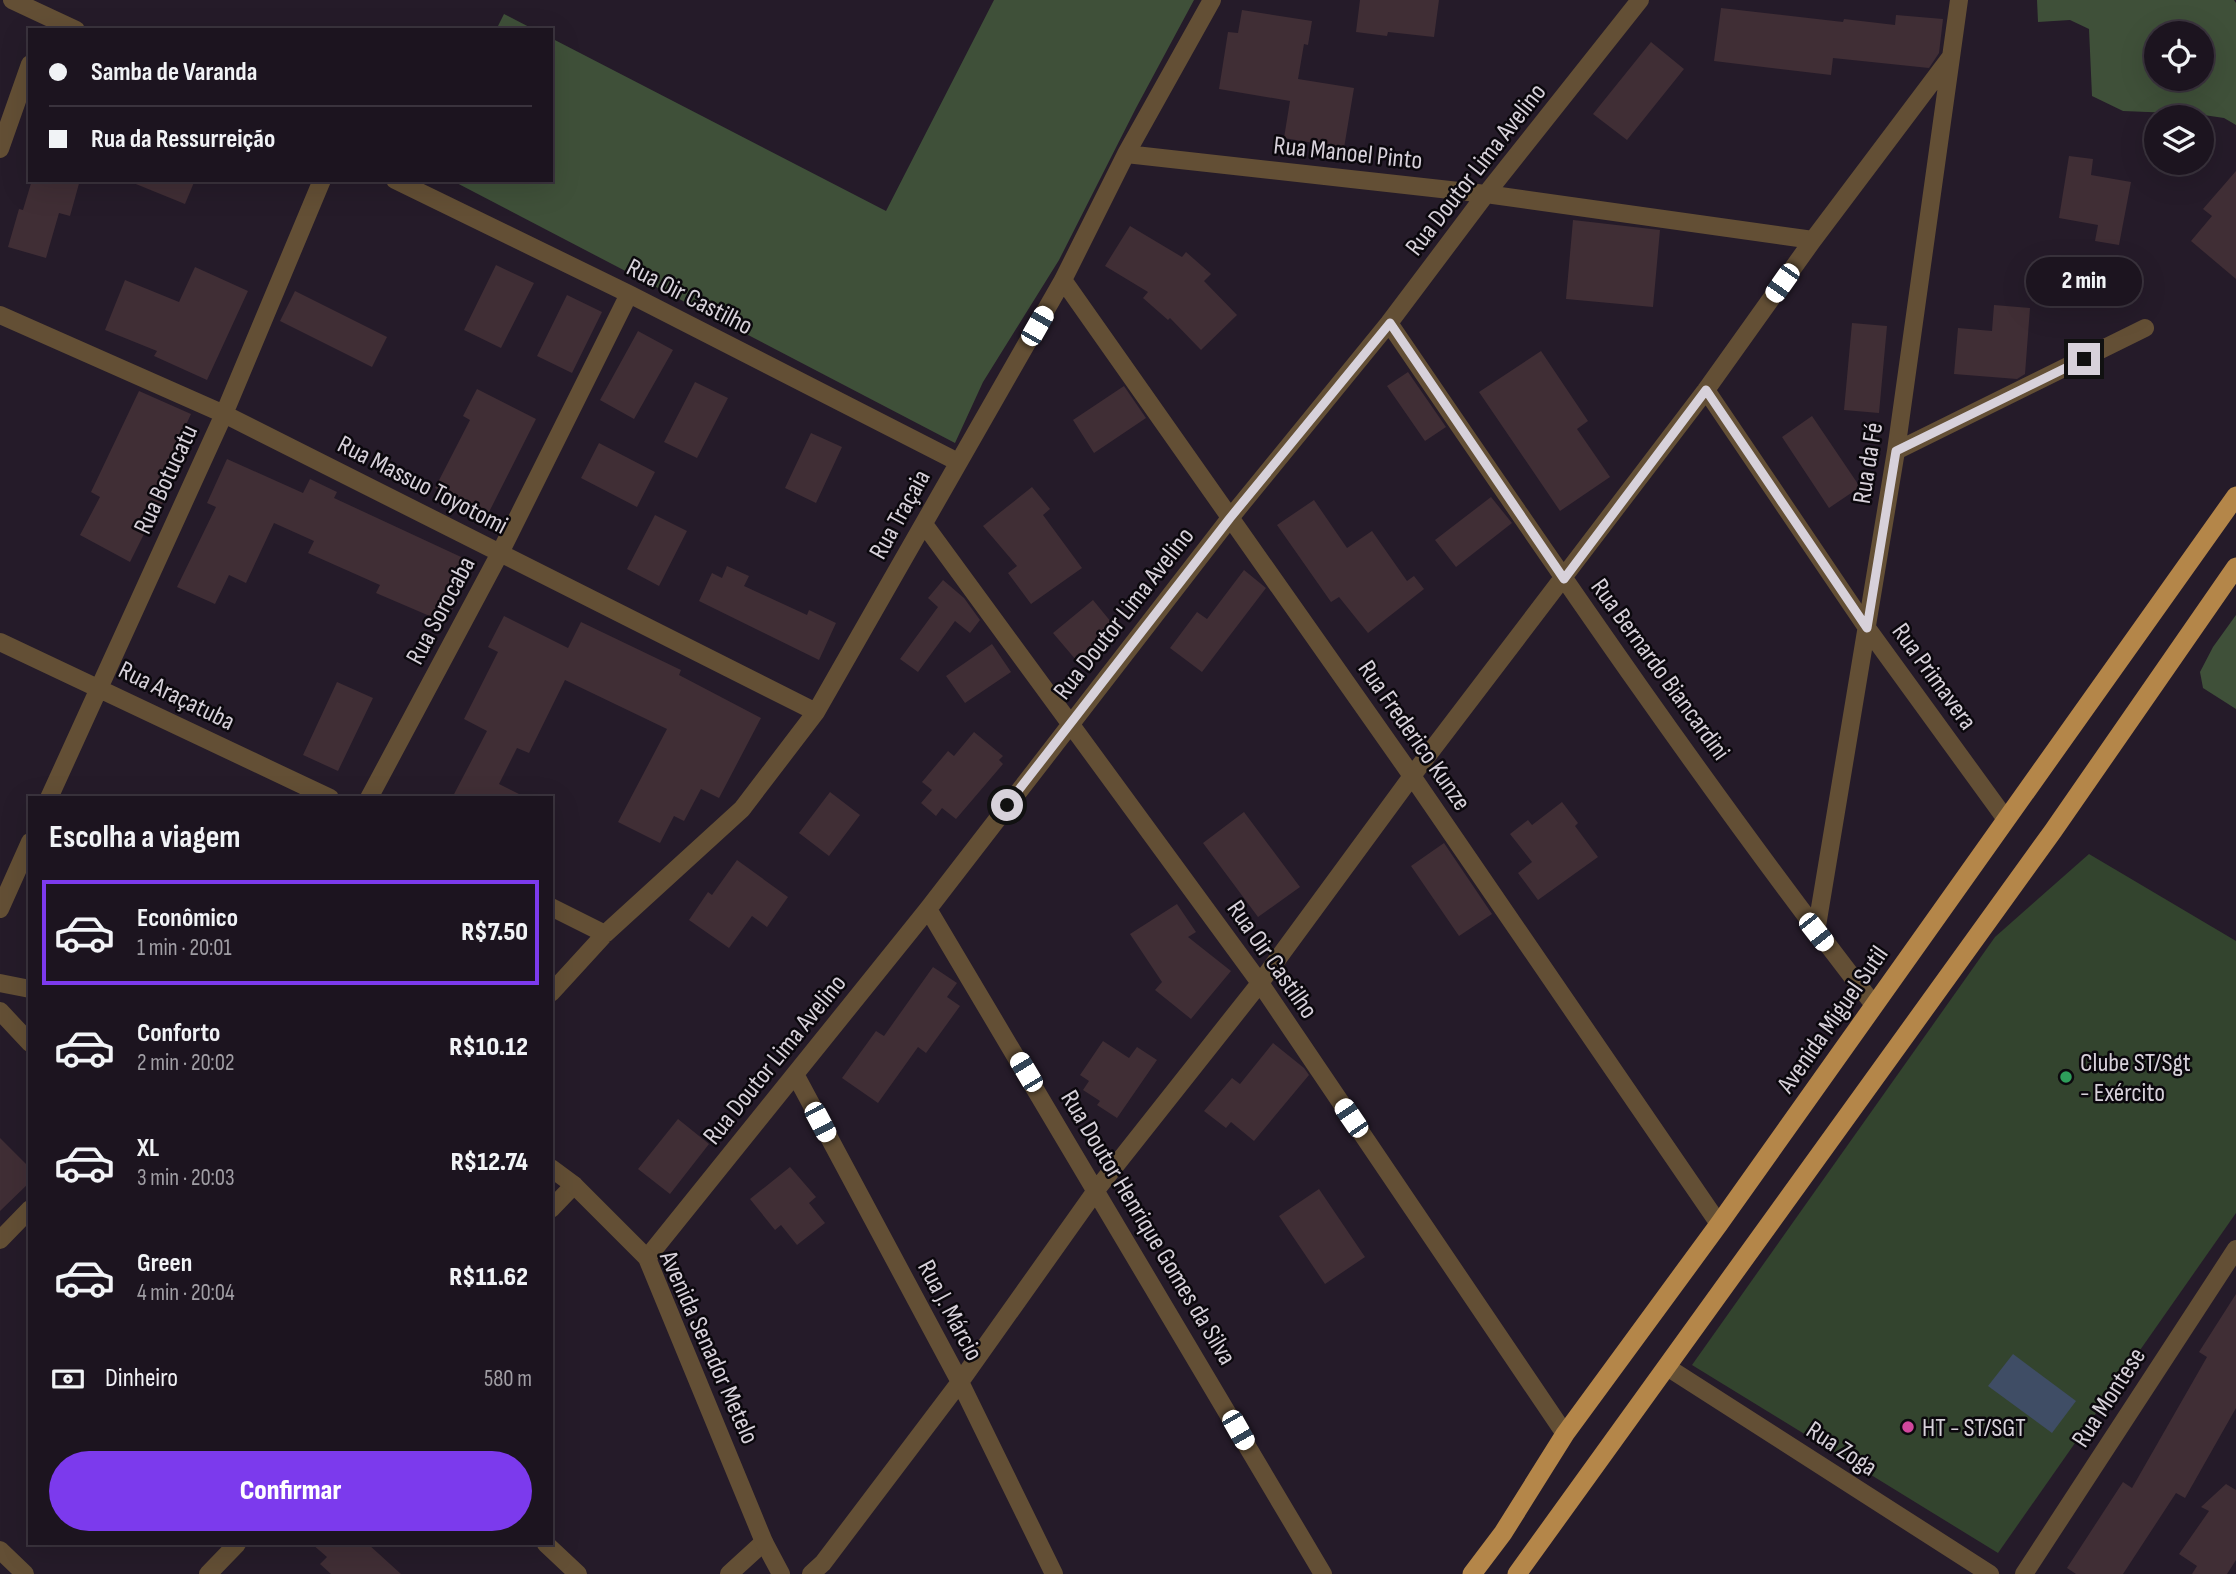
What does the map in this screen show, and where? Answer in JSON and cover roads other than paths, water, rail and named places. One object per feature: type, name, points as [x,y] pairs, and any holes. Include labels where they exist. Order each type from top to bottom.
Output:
[{"type":"highway","name":"Avenida Miguel Sutil","points":[[1472,1574],[1503,1533],[1565,1434],[1719,1224],[2236,496]]},
{"type":"highway","points":[[1517,1574],[2053,831],[2236,567]]},
{"type":"street","points":[[12,0],[44,23],[67,28]]},
{"type":"street","name":"Rua Traçaia","points":[[553,991],[606,934],[742,809],[816,712],[1063,280],[1126,154],[1212,0]]},
{"type":"street","name":"Rua Doutor Lima Avelino","points":[[647,1258],[928,909],[1230,518],[1390,323],[1486,194],[1640,0]]},
{"type":"street","name":"Rua da Fé","points":[[1816,932],[1896,451],[1959,0]]},
{"type":"street","points":[[811,1574],[823,1563],[960,1382],[1097,1189],[1260,983],[1412,776],[1706,390],[1813,240],[1950,58]]},
{"type":"street","points":[[0,149],[28,70]]},
{"type":"street","name":"Rua Manoel Pinto","points":[[1126,154],[1486,194],[1813,240]]},
{"type":"street","name":"Rua Botucatu","points":[[50,796],[224,414],[321,182]]},
{"type":"street","name":"Rua Oir Castilho","points":[[399,182],[629,294],[958,462]]},
{"type":"street","name":"Rua Frederico Kunze","points":[[1063,280],[1412,776],[1719,1224]]},
{"type":"street","name":"Rua Sorocaba","points":[[370,796],[500,553],[629,294]]},
{"type":"street","name":"Rua Massuo Toyotomi","points":[[0,315],[224,414],[816,712]]},
{"type":"street","name":"Rua Bernardo Biancardini","points":[[1390,323],[1564,579],[1816,932],[1874,1005]]},
{"type":"street","points":[[1896,451],[2145,328]]},
{"type":"street","name":"Rua Primavera","points":[[1706,390],[1867,628],[2005,818]]},
{"type":"street","name":"Rua Oir Castilho","points":[[924,524],[1260,983],[1565,1434]]},
{"type":"street","name":"Rua Araçatuba","points":[[0,642],[326,796]]},
{"type":"street","points":[[0,909],[28,846]]},
{"type":"street","points":[[553,908],[606,934]]},
{"type":"street","name":"Rua Doutor Henrique Gomes da Silva","points":[[928,909],[1097,1189],[1323,1574]]},
{"type":"street","points":[[0,983],[28,989]]},
{"type":"street","points":[[0,1011],[28,1040]]},
{"type":"street","name":"Rua J. Márcio","points":[[795,1074],[960,1382],[1054,1574]]},
{"type":"street","name":"Avenida Senador Metelo","points":[[553,1169],[574,1185],[647,1258],[764,1542],[781,1574]]},
{"type":"street","points":[[553,1207],[574,1185]]},
{"type":"street","points":[[0,1240],[28,1211]]},
{"type":"street","name":"Rua Montese","points":[[2024,1574],[2236,1249]]},
{"type":"street","name":"Rua Zoga","points":[[1667,1367],[1990,1574]]},
{"type":"street","points":[[729,1574],[764,1542]]},
{"type":"street","points":[[208,1574],[236,1545]]},
{"type":"street","points":[[547,1545],[578,1574]]},
{"type":"street","points":[[0,1550],[25,1574]]},
{"type":"water","points":[[2013,1354],[2076,1401],[2052,1433],[1988,1386]]},
{"type":"place","name":"Clube ST/Sgt - Exército","points":[[2066,1077]]},
{"type":"place","name":"HT - ST/SGT","points":[[1908,1427]]}]
